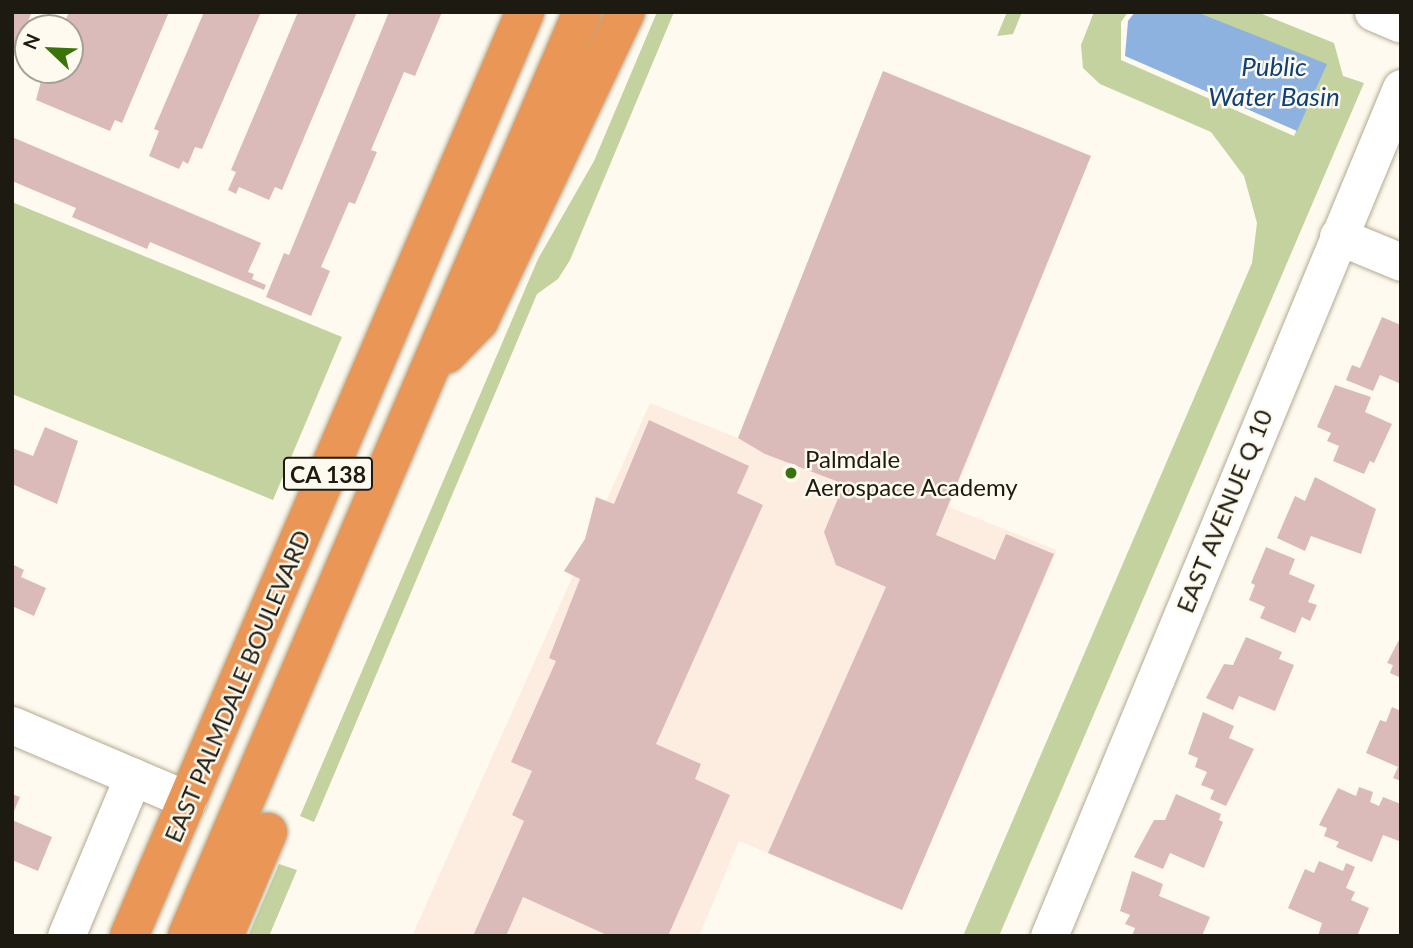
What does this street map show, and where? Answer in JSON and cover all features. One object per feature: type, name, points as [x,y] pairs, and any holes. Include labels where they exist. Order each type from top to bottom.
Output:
[{"type":"highway","name":"EAST PALMDALE BOULEVARD","points":[[129,936],[525,12]]},
{"type":"highway","points":[[187,936],[582,12]]},
{"type":"highway","points":[[426,376],[478,321],[626,12]]},
{"type":"highway","points":[[224,936],[268,832]]},
{"type":"street","points":[[1373,12],[1401,24]]},
{"type":"street","name":"EAST AVENUE Q 10","points":[[1049,936],[1401,88]]},
{"type":"street","points":[[1338,236],[1401,262]]},
{"type":"street","points":[[12,725],[188,800]]},
{"type":"street","points":[[65,936],[133,777]]},
{"type":"shaded area","name":"Palmdale Aerospace Academy","points":[[883,71],[1091,156],[949,507],[1057,550],[902,910],[739,841],[699,936],[412,936],[650,403],[738,438]]},
{"type":"green space","points":[[657,12],[674,12],[570,260],[558,279],[537,294],[314,822],[300,816],[538,259],[594,161]]},
{"type":"green space","points":[[1007,12],[1022,12],[1013,34],[997,36]]},
{"type":"green space","points":[[1094,12],[1128,12],[1121,22],[1121,60],[1294,136],[1325,64],[1197,12],[1257,12],[1334,43],[1343,76],[1364,83],[999,936],[963,936],[1252,263],[1257,223],[1244,176],[1211,132],[1100,84],[1083,68],[1081,45]]},
{"type":"green space","points":[[12,202],[342,337],[273,500],[12,394]]},
{"type":"green space","points":[[279,864],[297,870],[269,936],[248,936]]},
{"type":"water","name":"Public Water Basin","points":[[1135,12],[1197,12],[1327,64],[1297,131],[1125,56],[1128,21]]},
{"type":"building","points":[[12,12],[32,12],[14,14],[12,58]]},
{"type":"building","points":[[169,12],[122,123],[115,120],[110,131],[36,100],[40,84],[84,84],[84,14],[68,14]]},
{"type":"building","points":[[204,12],[261,12],[202,149],[195,147],[188,164],[183,161],[179,169],[149,156],[159,131],[154,129]]},
{"type":"building","points":[[298,12],[357,12],[282,190],[275,187],[269,200],[239,187],[236,194],[228,190],[236,172],[231,170]]},
{"type":"building","points":[[389,12],[442,12],[415,76],[404,72],[371,150],[377,152],[355,204],[349,202],[321,267],[330,271],[311,316],[266,297],[284,253],[289,255]]},
{"type":"building","points":[[883,71],[1091,156],[936,535],[995,560],[1006,534],[1054,554],[902,910],[768,853],[886,587],[836,565],[824,532],[844,484],[765,454],[738,438]]},
{"type":"building","points":[[12,137],[261,243],[248,272],[254,274],[252,279],[266,285],[264,290],[150,242],[147,249],[72,217],[76,208],[12,181]]},
{"type":"building","points":[[1382,317],[1401,325],[1401,384],[1380,375],[1373,391],[1346,380],[1352,365],[1360,368]]},
{"type":"building","points":[[1335,385],[1371,397],[1365,412],[1392,424],[1374,463],[1370,461],[1364,474],[1333,461],[1339,446],[1327,441],[1331,433],[1317,427]]},
{"type":"building","points":[[649,420],[749,466],[737,493],[763,505],[656,744],[701,764],[695,779],[730,795],[668,936],[609,936],[523,897],[506,936],[473,936],[524,821],[512,815],[532,771],[511,762],[556,661],[549,658],[580,579],[564,571],[585,539],[596,497],[614,504]]},
{"type":"building","points":[[45,427],[78,441],[57,504],[12,484],[12,448],[33,456]]},
{"type":"building","points":[[1315,477],[1376,509],[1361,554],[1311,536],[1305,551],[1277,538],[1295,496],[1305,501]]},
{"type":"building","points":[[1266,547],[1295,559],[1289,574],[1315,585],[1308,602],[1317,605],[1310,621],[1302,617],[1295,633],[1260,618],[1265,607],[1249,600],[1255,585],[1251,583]]},
{"type":"building","points":[[12,564],[24,570],[21,577],[46,588],[34,616],[12,606]]},
{"type":"building","points":[[1401,636],[1401,678],[1390,673],[1393,665],[1387,663]]},
{"type":"building","points":[[1246,637],[1282,652],[1279,659],[1294,665],[1275,711],[1239,696],[1233,710],[1206,698],[1224,664],[1233,665]]},
{"type":"building","points":[[1392,707],[1401,711],[1401,781],[1393,778],[1398,767],[1366,753],[1380,720],[1386,722]]},
{"type":"building","points":[[1203,712],[1234,726],[1229,738],[1254,749],[1226,806],[1210,799],[1214,790],[1201,785],[1207,772],[1195,767],[1198,758],[1188,754]]},
{"type":"building","points":[[1359,787],[1373,792],[1370,802],[1379,806],[1383,797],[1401,804],[1399,841],[1383,835],[1372,862],[1336,847],[1339,842],[1324,836],[1327,828],[1319,825],[1338,788],[1356,796]]},
{"type":"building","points":[[12,794],[20,797],[12,816]]},
{"type":"building","points":[[1176,794],[1221,814],[1219,820],[1223,822],[1204,868],[1170,853],[1163,869],[1134,857],[1154,820],[1165,820]]},
{"type":"building","points":[[12,820],[52,837],[38,871],[12,860]]},
{"type":"building","points":[[1319,861],[1343,871],[1346,863],[1355,867],[1346,888],[1355,892],[1351,900],[1369,908],[1357,936],[1318,936],[1322,923],[1288,908],[1305,869],[1314,873]]},
{"type":"building","points":[[1132,871],[1163,884],[1159,896],[1210,917],[1202,936],[1132,936],[1135,928],[1125,924],[1130,915],[1120,911]]},
{"type":"place","name":"Palmdale Aerospace Academy","points":[[791,473]]}]
